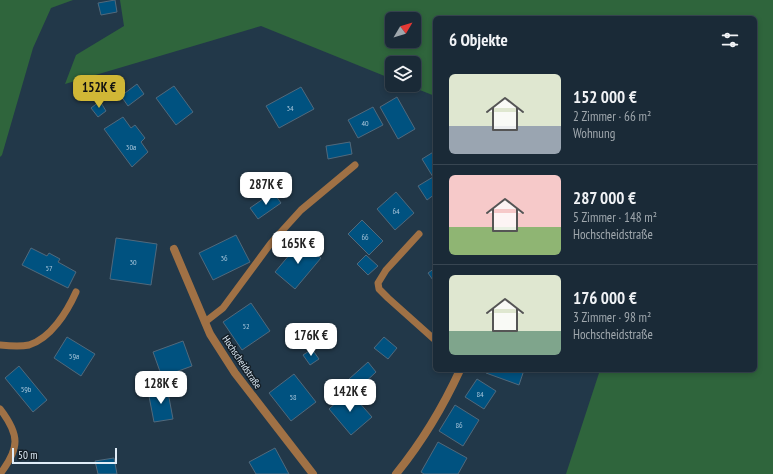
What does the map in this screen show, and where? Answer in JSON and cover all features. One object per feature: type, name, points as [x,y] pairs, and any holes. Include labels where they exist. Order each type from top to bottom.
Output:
[{"type":"street","name":"Hochscheidstraße","points":[[174,249],[210,334],[235,373],[313,474]]},
{"type":"street","points":[[396,474],[412,454],[447,399],[459,372]]},
{"type":"lane","points":[[205,322],[223,308],[271,243],[301,210],[355,165]]},
{"type":"lane","points":[[419,234],[386,270],[378,283],[379,289],[433,338]]},
{"type":"lane","points":[[0,345],[27,345],[35,342],[47,334],[59,321],[70,305],[76,292]]},
{"type":"lane","points":[[0,409],[10,421],[15,434],[16,447],[0,474]]},
{"type":"green space","points":[[0,0],[73,0],[51,8],[33,48],[2,155],[0,157]]},
{"type":"green space","points":[[120,0],[773,0],[773,474],[566,474],[599,372],[757,372],[757,16],[433,16],[433,95],[421,90],[421,56],[385,56],[385,76],[261,26],[65,84],[76,55],[124,26]]},
{"type":"building","points":[[115,0],[117,12],[101,15],[98,3]]},
{"type":"building","points":[[137,84],[144,94],[128,106],[121,96]]},
{"type":"building","points":[[174,86],[193,112],[176,125],[156,98]]},
{"type":"building","points":[[301,87],[314,109],[279,128],[266,106]]},
{"type":"building","points":[[397,97],[415,129],[398,139],[380,107]]},
{"type":"building","points":[[100,101],[106,111],[98,117],[91,108]]},
{"type":"building","points":[[373,107],[383,125],[358,138],[348,120]]},
{"type":"building","points":[[123,117],[131,128],[135,125],[145,138],[141,142],[148,152],[132,167],[104,129]]},
{"type":"building","points":[[350,142],[352,154],[328,159],[326,146]]},
{"type":"building","points":[[433,152],[433,177],[422,159]]},
{"type":"building","points":[[433,177],[433,196],[427,200],[418,186]]},
{"type":"building","points":[[273,192],[281,203],[258,219],[250,208]]},
{"type":"building","points":[[396,192],[414,213],[395,230],[377,209]]},
{"type":"building","points":[[362,220],[383,241],[369,255],[348,234]]},
{"type":"building","points":[[236,235],[250,262],[213,280],[199,253]]},
{"type":"building","points":[[116,238],[157,244],[151,285],[110,279]]},
{"type":"building","points":[[301,241],[321,258],[295,289],[275,272]]},
{"type":"building","points":[[31,248],[47,256],[49,253],[60,259],[58,262],[76,272],[68,288],[22,265]]},
{"type":"building","points":[[366,255],[378,266],[368,275],[357,264]]},
{"type":"building","points":[[433,269],[433,280],[428,273]]},
{"type":"building","points":[[251,303],[270,331],[242,350],[223,322]]},
{"type":"building","points":[[67,337],[95,354],[81,376],[54,358]]},
{"type":"building","points":[[384,337],[397,348],[388,359],[374,348]]},
{"type":"building","points":[[183,341],[192,366],[162,377],[153,352]]},
{"type":"building","points":[[312,349],[319,359],[310,365],[303,355]]},
{"type":"building","points":[[368,362],[376,372],[358,389],[349,379]]},
{"type":"building","points":[[19,366],[47,400],[33,412],[5,378]]},
{"type":"building","points":[[486,372],[523,372],[519,385]]},
{"type":"building","points":[[294,374],[316,402],[291,421],[269,393]]},
{"type":"building","points":[[477,379],[496,391],[484,409],[465,397]]},
{"type":"building","points":[[167,387],[173,419],[154,422],[148,391]]},
{"type":"building","points":[[349,391],[372,417],[351,435],[329,409]]},
{"type":"building","points":[[455,405],[479,420],[463,446],[439,431]]},
{"type":"building","points":[[438,442],[467,458],[458,474],[424,474],[421,472]]},
{"type":"building","points":[[275,448],[289,474],[256,474],[249,462]]},
{"type":"building","points":[[114,458],[117,474],[98,474],[95,461]]}]
